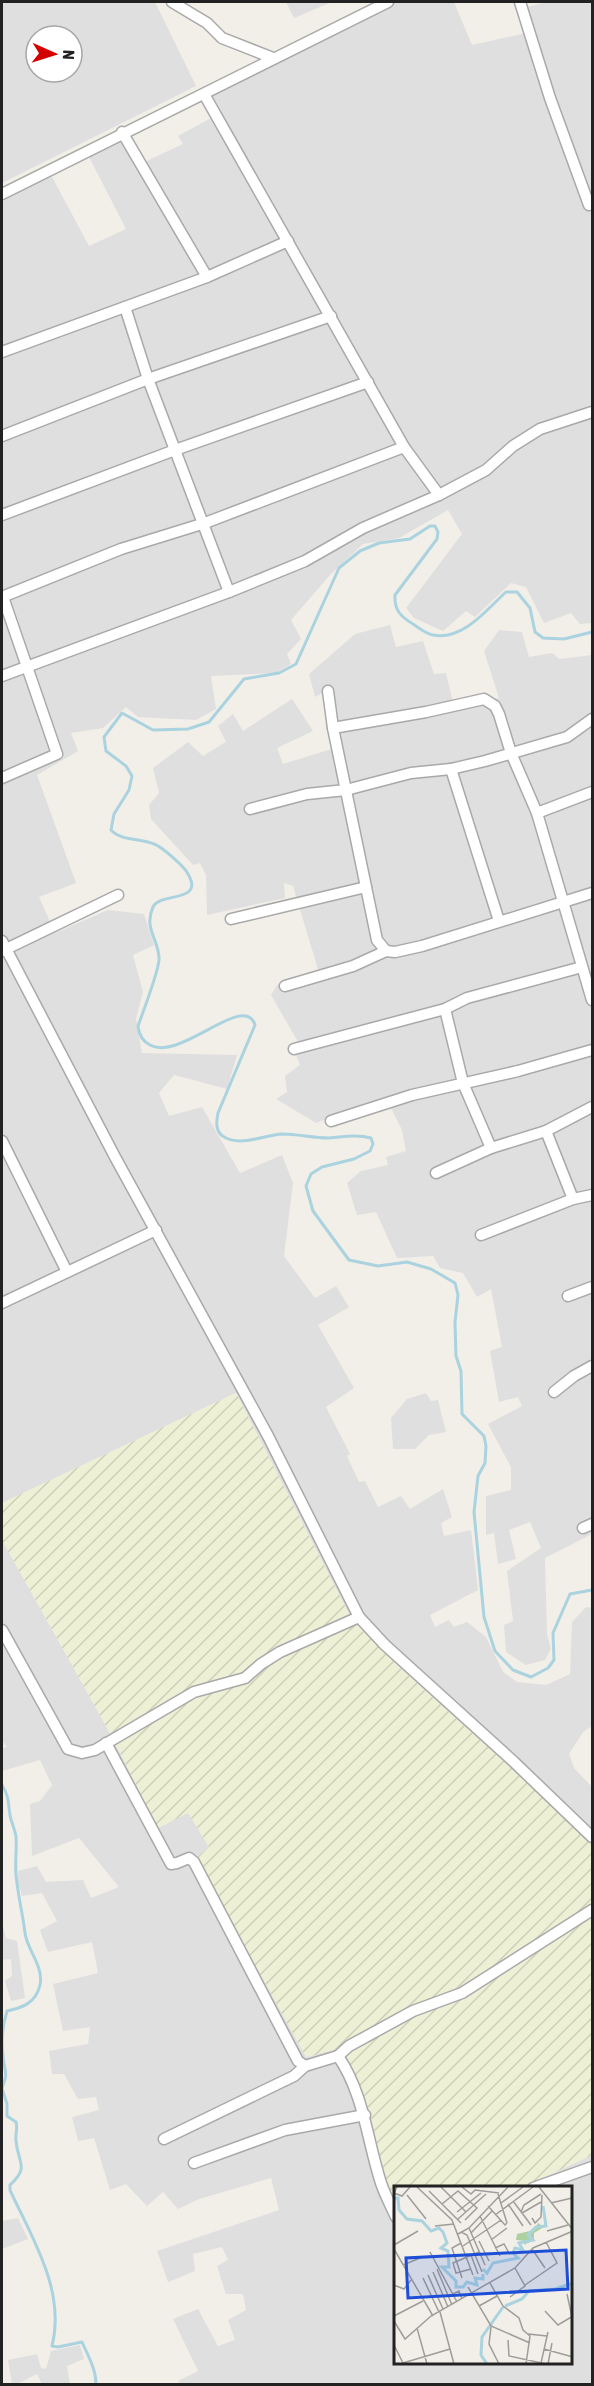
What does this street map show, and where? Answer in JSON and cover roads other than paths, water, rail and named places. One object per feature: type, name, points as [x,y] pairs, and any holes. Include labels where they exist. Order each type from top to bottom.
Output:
[{"type":"street","points":[[172,2],[207,23],[222,38],[273,58]]},
{"type":"street","points":[[2,194],[122,132],[204,94],[388,2]]},
{"type":"street","points":[[520,2],[550,98],[590,205]]},
{"type":"street","points":[[204,94],[404,447],[439,495]]},
{"type":"street","points":[[122,132],[207,277]]},
{"type":"street","points":[[2,352],[207,277],[288,241]]},
{"type":"street","points":[[124,307],[148,379],[205,523],[229,591]]},
{"type":"street","points":[[2,435],[148,379],[331,316]]},
{"type":"street","points":[[2,515],[175,450],[368,382]]},
{"type":"street","points":[[2,676],[305,561],[363,528],[439,495],[486,470],[513,446],[540,429],[592,412]]},
{"type":"street","points":[[2,778],[57,754],[2,597],[121,549],[205,523],[404,447]]},
{"type":"street","points":[[328,691],[333,728],[377,940],[386,951]]},
{"type":"street","points":[[333,728],[426,712],[484,699],[495,706],[500,714],[511,753],[537,813],[592,1000]]},
{"type":"street","points":[[250,809],[307,794],[346,790],[411,773],[452,769],[567,737],[592,719]]},
{"type":"street","points":[[452,769],[500,921]]},
{"type":"street","points":[[537,813],[592,792]]},
{"type":"street","points":[[231,919],[366,887]]},
{"type":"street","points":[[285,986],[353,966],[386,951],[395,952],[422,946],[563,904],[592,893]]},
{"type":"street","points":[[118,895],[3,947],[268,1436],[358,1617],[385,1645],[514,1762],[592,1837]]},
{"type":"street","points":[[294,1049],[445,1009],[467,998],[586,974]]},
{"type":"street","points":[[445,1009],[463,1083],[491,1148]]},
{"type":"street","points":[[331,1121],[412,1095],[518,1071],[592,1050]]},
{"type":"street","points":[[436,1173],[491,1148],[546,1131],[592,1107]]},
{"type":"street","points":[[546,1131],[573,1199]]},
{"type":"street","points":[[2,1141],[67,1272]]},
{"type":"street","points":[[481,1234],[573,1199],[592,1195]]},
{"type":"street","points":[[2,1303],[156,1230]]},
{"type":"street","points":[[568,1296],[592,1287]]},
{"type":"street","points":[[554,1392],[574,1376],[592,1366]]},
{"type":"street","points":[[2,1630],[68,1749],[82,1753],[95,1750],[194,1692],[245,1678],[280,1652],[358,1617]]},
{"type":"street","points":[[106,1743],[171,1864],[189,1858],[194,1862],[298,2061],[305,2066]]},
{"type":"street","points":[[164,2139],[294,2076],[305,2066],[338,2056],[349,2046],[413,2011],[462,1993],[592,1910]]},
{"type":"street","points":[[338,2056],[365,2115],[381,2184],[394,2213]]},
{"type":"street","points":[[194,2163],[285,2130],[365,2115]]},
{"type":"street","points":[[539,2186],[592,2167]]},
{"type":"waterway","points":[[592,632],[564,639],[543,638],[535,632],[530,608],[517,592],[506,592],[464,629],[444,636],[423,631],[399,612],[395,595],[437,539],[438,532],[435,526],[430,526],[410,539],[379,543],[360,551],[339,568],[296,664],[279,673],[244,679],[209,722],[188,729],[153,730],[122,713],[104,737],[106,751],[126,766],[132,776],[129,790],[114,814],[111,830],[125,838],[149,842],[157,846],[182,867],[192,883],[191,889],[186,893],[157,902],[150,915],[159,960],[138,1026],[141,1037],[150,1045],[163,1048],[178,1044],[225,1021],[239,1016],[249,1017],[255,1025],[218,1113],[218,1131],[222,1136],[239,1141],[282,1134],[323,1138],[355,1136],[371,1138],[373,1144],[370,1151],[354,1159],[322,1167],[311,1174],[306,1186],[313,1211],[349,1260],[378,1266],[407,1262],[431,1269],[455,1283],[458,1295],[455,1322],[456,1356],[461,1371],[462,1414],[484,1436],[486,1446],[485,1463],[478,1476],[474,1512],[484,1617],[495,1651],[513,1670],[531,1677],[548,1668],[554,1660],[553,1633],[570,1594],[592,1590]]},
{"type":"waterway","points":[[2,1785],[7,1796],[16,1837],[16,1877],[26,1939],[38,1965],[41,1978],[38,1991],[32,2000],[23,2006],[7,2011],[3,2027],[2,2050],[6,2075],[2,2088],[7,2104],[7,2116],[16,2122],[16,2141],[21,2164],[20,2173],[10,2185],[10,2190],[37,2246],[51,2285],[55,2325],[52,2346],[82,2342],[93,2368],[96,2384]]}]
